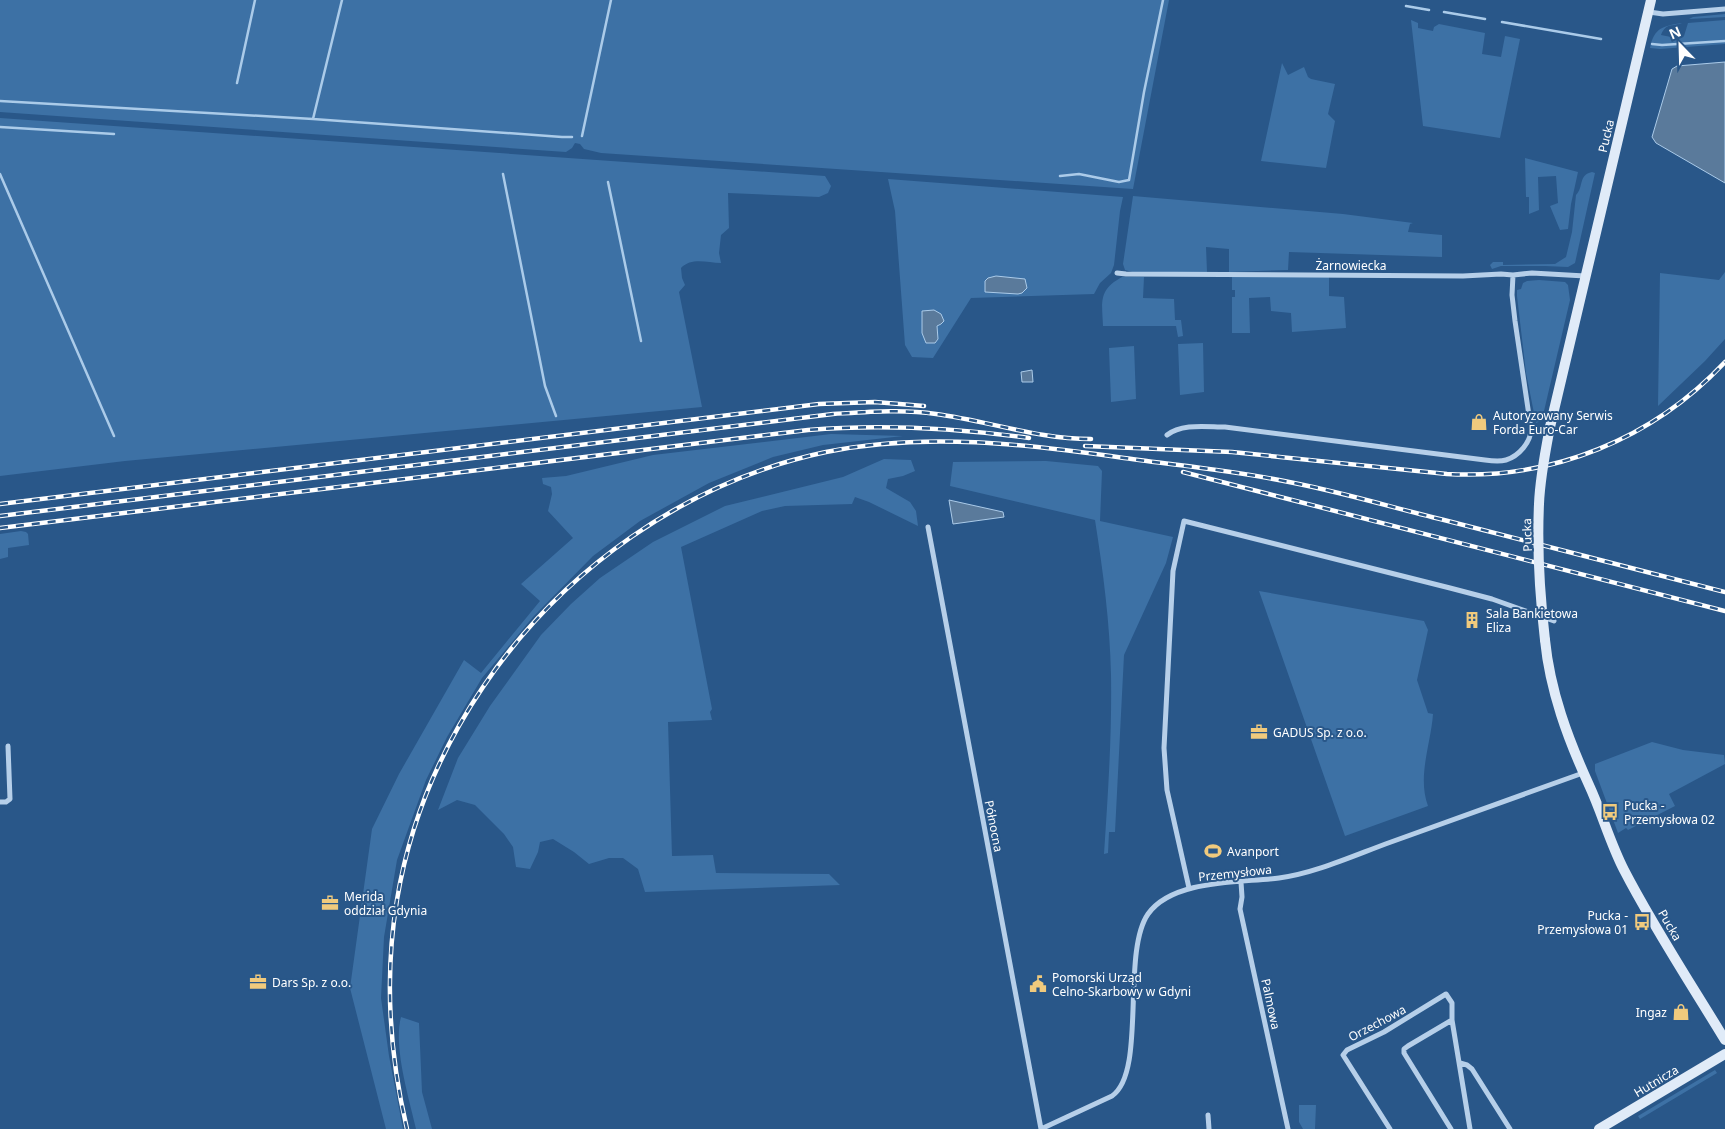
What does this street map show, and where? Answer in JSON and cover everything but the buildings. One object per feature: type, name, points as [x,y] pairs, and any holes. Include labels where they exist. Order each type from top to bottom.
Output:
[{"type":"street","name":"Pucka","points":[[1651,0],[1585,276],[1542,468],[1539,504],[1543,616],[1547,660],[1557,702],[1583,773],[1623,868],[1725,1040]]},
{"type":"street","points":[[1648,12],[1662,14],[1725,9]]},
{"type":"street","name":"Żarnowiecka","points":[[1117,273],[1462,276],[1532,273],[1585,276]]},
{"type":"street","points":[[1167,435],[1177,429],[1232,427],[1499,461],[1510,458],[1518,452],[1531,434],[1512,295],[1513,275]]},
{"type":"street","points":[[1189,888],[1167,790],[1164,748],[1173,572],[1184,521],[1492,599],[1554,620]]},
{"type":"street","name":"Północna","points":[[928,527],[1041,1129]]},
{"type":"street","points":[[0,802],[6,802],[10,799],[8,746]]},
{"type":"street","name":"Przemysłowa","points":[[1041,1129],[1112,1096],[1121,1088],[1128,1062],[1140,932],[1148,914],[1176,892],[1189,888],[1304,873],[1583,773]]},
{"type":"street","name":"Palmowa","points":[[1241,882],[1242,897],[1240,909],[1288,1129]]},
{"type":"street","name":"Orzechowa","points":[[1390,1129],[1347,1062],[1344,1055],[1345,1052],[1396,1025],[1446,994],[1452,1003],[1452,1020]]},
{"type":"street","points":[[1451,1129],[1404,1053],[1404,1049],[1452,1020],[1470,1129]]},
{"type":"street","name":"Hutnicza","points":[[1599,1129],[1725,1054]]},
{"type":"street","points":[[1460,1063],[1467,1064],[1472,1069],[1510,1129]]},
{"type":"street","points":[[1208,1115],[1209,1129]]},
{"type":"shaded area","points":[[0,0],[1169,0],[1133,189],[601,153],[584,149],[580,144],[575,143],[566,152],[0,112]]},
{"type":"shaded area","points":[[1725,14],[1725,17],[1689,19],[1693,17]]},
{"type":"shaded area","points":[[1411,20],[1418,23],[1418,28],[1433,31],[1434,27],[1439,24],[1485,33],[1482,54],[1501,57],[1505,36],[1520,39],[1500,138],[1423,126]]},
{"type":"shaded area","points":[[1725,20],[1725,44],[1660,49],[1650,48],[1657,32],[1670,25],[1682,23],[1665,28],[1661,35],[1676,38],[1681,35],[1684,36],[1688,23]]},
{"type":"shaded area","points":[[1725,62],[1725,183],[1656,143],[1652,137],[1672,69],[1677,66]]},
{"type":"shaded area","points":[[1282,63],[1288,75],[1304,67],[1308,77],[1311,79],[1335,84],[1328,114],[1335,121],[1326,168],[1261,161]]},
{"type":"shaded area","points":[[0,118],[825,176],[831,186],[828,193],[819,197],[728,193],[729,228],[721,235],[719,253],[721,263],[700,261],[690,263],[681,268],[685,285],[679,292],[702,407],[125,461],[0,476]]},
{"type":"shaded area","points":[[1525,158],[1578,172],[1568,229],[1560,230],[1550,206],[1558,203],[1556,176],[1538,177],[1539,210],[1529,214],[1529,197],[1526,197]]},
{"type":"shaded area","points":[[1592,172],[1595,173],[1575,263],[1568,267],[1501,266],[1492,269],[1490,265],[1493,262],[1503,262],[1503,265],[1555,264],[1566,257],[1572,232],[1576,195],[1583,178]]},
{"type":"shaded area","points":[[888,179],[1123,197],[1114,265],[1111,273],[1100,283],[1094,294],[971,298],[933,358],[912,357],[905,345],[895,211]]},
{"type":"shaded area","points":[[1133,196],[1343,214],[1413,223],[1410,224],[1408,232],[1442,235],[1442,257],[1289,252],[1288,270],[1229,272],[1229,249],[1206,247],[1207,272],[1136,273],[1125,270],[1123,264]]},
{"type":"shaded area","points":[[1725,272],[1725,339],[1658,406],[1660,273],[1719,280]]},
{"type":"shaded area","points":[[996,276],[1025,279],[1027,288],[1018,294],[985,292],[985,281]]},
{"type":"shaded area","points":[[1232,276],[1329,277],[1329,296],[1344,297],[1346,328],[1292,332],[1291,313],[1271,311],[1270,297],[1249,298],[1250,333],[1232,333],[1232,297],[1235,297],[1235,290],[1232,290]]},
{"type":"shaded area","points":[[1122,277],[1144,277],[1143,298],[1174,299],[1175,320],[1181,320],[1183,336],[1178,337],[1176,326],[1103,326],[1103,297],[1109,287]]},
{"type":"shaded area","points":[[1527,281],[1565,282],[1568,285],[1570,300],[1544,411],[1541,421],[1536,423],[1526,373],[1517,290],[1521,289],[1523,283]]},
{"type":"shaded area","points":[[934,310],[941,314],[944,321],[937,326],[938,339],[935,343],[926,343],[922,333],[922,311]]},
{"type":"shaded area","points":[[1203,343],[1204,392],[1180,395],[1178,344]]},
{"type":"shaded area","points":[[1134,346],[1136,399],[1111,402],[1109,348]]},
{"type":"shaded area","points":[[1032,370],[1033,382],[1022,382],[1021,372]]},
{"type":"shaded area","points":[[831,434],[903,436],[823,445],[773,457],[709,483],[640,521],[593,556],[533,617],[482,678],[447,737],[426,780],[397,860],[384,937],[381,998],[389,1056],[403,1129],[386,1129],[350,988],[372,829],[399,774],[464,660],[481,673],[540,601],[521,584],[573,538],[548,511],[552,494],[551,487],[543,484],[542,478],[566,476],[653,455]]},
{"type":"shaded area","points":[[884,459],[911,460],[915,471],[888,479],[886,488],[910,502],[916,511],[918,526],[855,497],[852,504],[785,506],[762,511],[681,547],[712,709],[710,712],[712,720],[668,722],[672,856],[713,855],[716,873],[829,874],[840,885],[645,892],[638,869],[623,858],[609,858],[589,864],[553,839],[540,842],[538,852],[530,869],[516,867],[513,847],[504,834],[475,805],[457,800],[438,810],[458,758],[490,706],[541,635],[600,578],[653,542],[725,506],[843,477]]},
{"type":"shaded area","points":[[1046,461],[1098,466],[1102,471],[1100,521],[1173,537],[1166,563],[1124,655],[1115,832],[1109,832],[1108,853],[1104,854],[1110,742],[1111,675],[1106,597],[1095,520],[950,486],[953,462]]},
{"type":"shaded area","points":[[949,500],[1003,512],[1004,517],[953,524]]},
{"type":"shaded area","points":[[21,531],[28,534],[29,545],[8,548],[8,557],[0,559],[0,534]]},
{"type":"shaded area","points":[[1259,591],[1424,621],[1428,630],[1417,680],[1428,713],[1433,714],[1424,772],[1425,795],[1428,806],[1345,836]]},
{"type":"shaded area","points":[[1652,742],[1683,750],[1724,755],[1725,764],[1669,794],[1675,806],[1628,830],[1626,828],[1618,833],[1595,771],[1595,764]]},
{"type":"shaded area","points":[[401,1017],[419,1023],[422,1092],[432,1129],[416,1129],[400,1057],[399,1029]]},
{"type":"shaded area","points":[[1715,1070],[1717,1073],[1640,1119],[1638,1116]]},
{"type":"shaded area","points":[[1299,1105],[1316,1105],[1315,1129],[1303,1129],[1299,1122]]},
{"type":"waterway","points":[[237,83],[255,0]]},
{"type":"waterway","points":[[313,119],[342,0]]},
{"type":"waterway","points":[[582,136],[611,0]]},
{"type":"waterway","points":[[1060,176],[1079,174],[1119,182],[1129,180],[1144,92],[1163,0]]},
{"type":"waterway","points":[[1406,6],[1429,10]]},
{"type":"waterway","points":[[1444,12],[1485,19]]},
{"type":"waterway","points":[[1502,22],[1601,39]]},
{"type":"waterway","points":[[1652,44],[1725,41]]},
{"type":"waterway","points":[[0,101],[313,119],[572,137]]},
{"type":"waterway","points":[[0,127],[114,134]]},
{"type":"waterway","points":[[0,174],[114,436]]},
{"type":"waterway","points":[[503,174],[545,386],[556,416]]},
{"type":"waterway","points":[[608,182],[641,341]]},
{"type":"railway","points":[[1085,446],[1232,452],[1447,474],[1486,474],[1525,470],[1562,462],[1598,449],[1633,433],[1666,413],[1697,389],[1725,362]]},
{"type":"railway","points":[[0,504],[819,404],[875,402],[924,406]]},
{"type":"railway","points":[[0,516],[833,414],[885,411],[923,412],[1032,433],[1091,439]]},
{"type":"railway","points":[[0,528],[808,430],[863,427],[919,428],[1029,438]]},
{"type":"railway","points":[[407,1129],[396,1070],[390,1013],[391,956],[397,900],[409,845],[428,791],[452,738],[483,687],[515,644],[550,605],[590,569],[632,536],[677,508],[725,484],[775,466],[826,452],[863,446],[938,441],[1050,448],[1231,472],[1313,487],[1725,592]]},
{"type":"railway","points":[[1183,472],[1725,611]]},
{"type":"place","name":"Autoryzowany Serwis Forda Euro-Car","points":[[1479,422]]},
{"type":"place","name":"Sala Bankietowa Eliza","points":[[1472,620]]},
{"type":"place","name":"GADUS Sp. z o.o.","points":[[1259,732]]},
{"type":"place","name":"Pucka - Przemysłowa 02","points":[[1610,812]]},
{"type":"place","name":"Avanport","points":[[1213,851]]},
{"type":"place","name":"Merida oddział Gdynia","points":[[330,903]]},
{"type":"place","name":"Pucka - Przemysłowa 01","points":[[1642,922]]},
{"type":"place","name":"Dars Sp. z o.o.","points":[[258,982]]},
{"type":"place","name":"Pomorski Urząd Celno-Skarbowy w Gdyni","points":[[1038,984]]},
{"type":"place","name":"Ingaz","points":[[1681,1012]]}]
